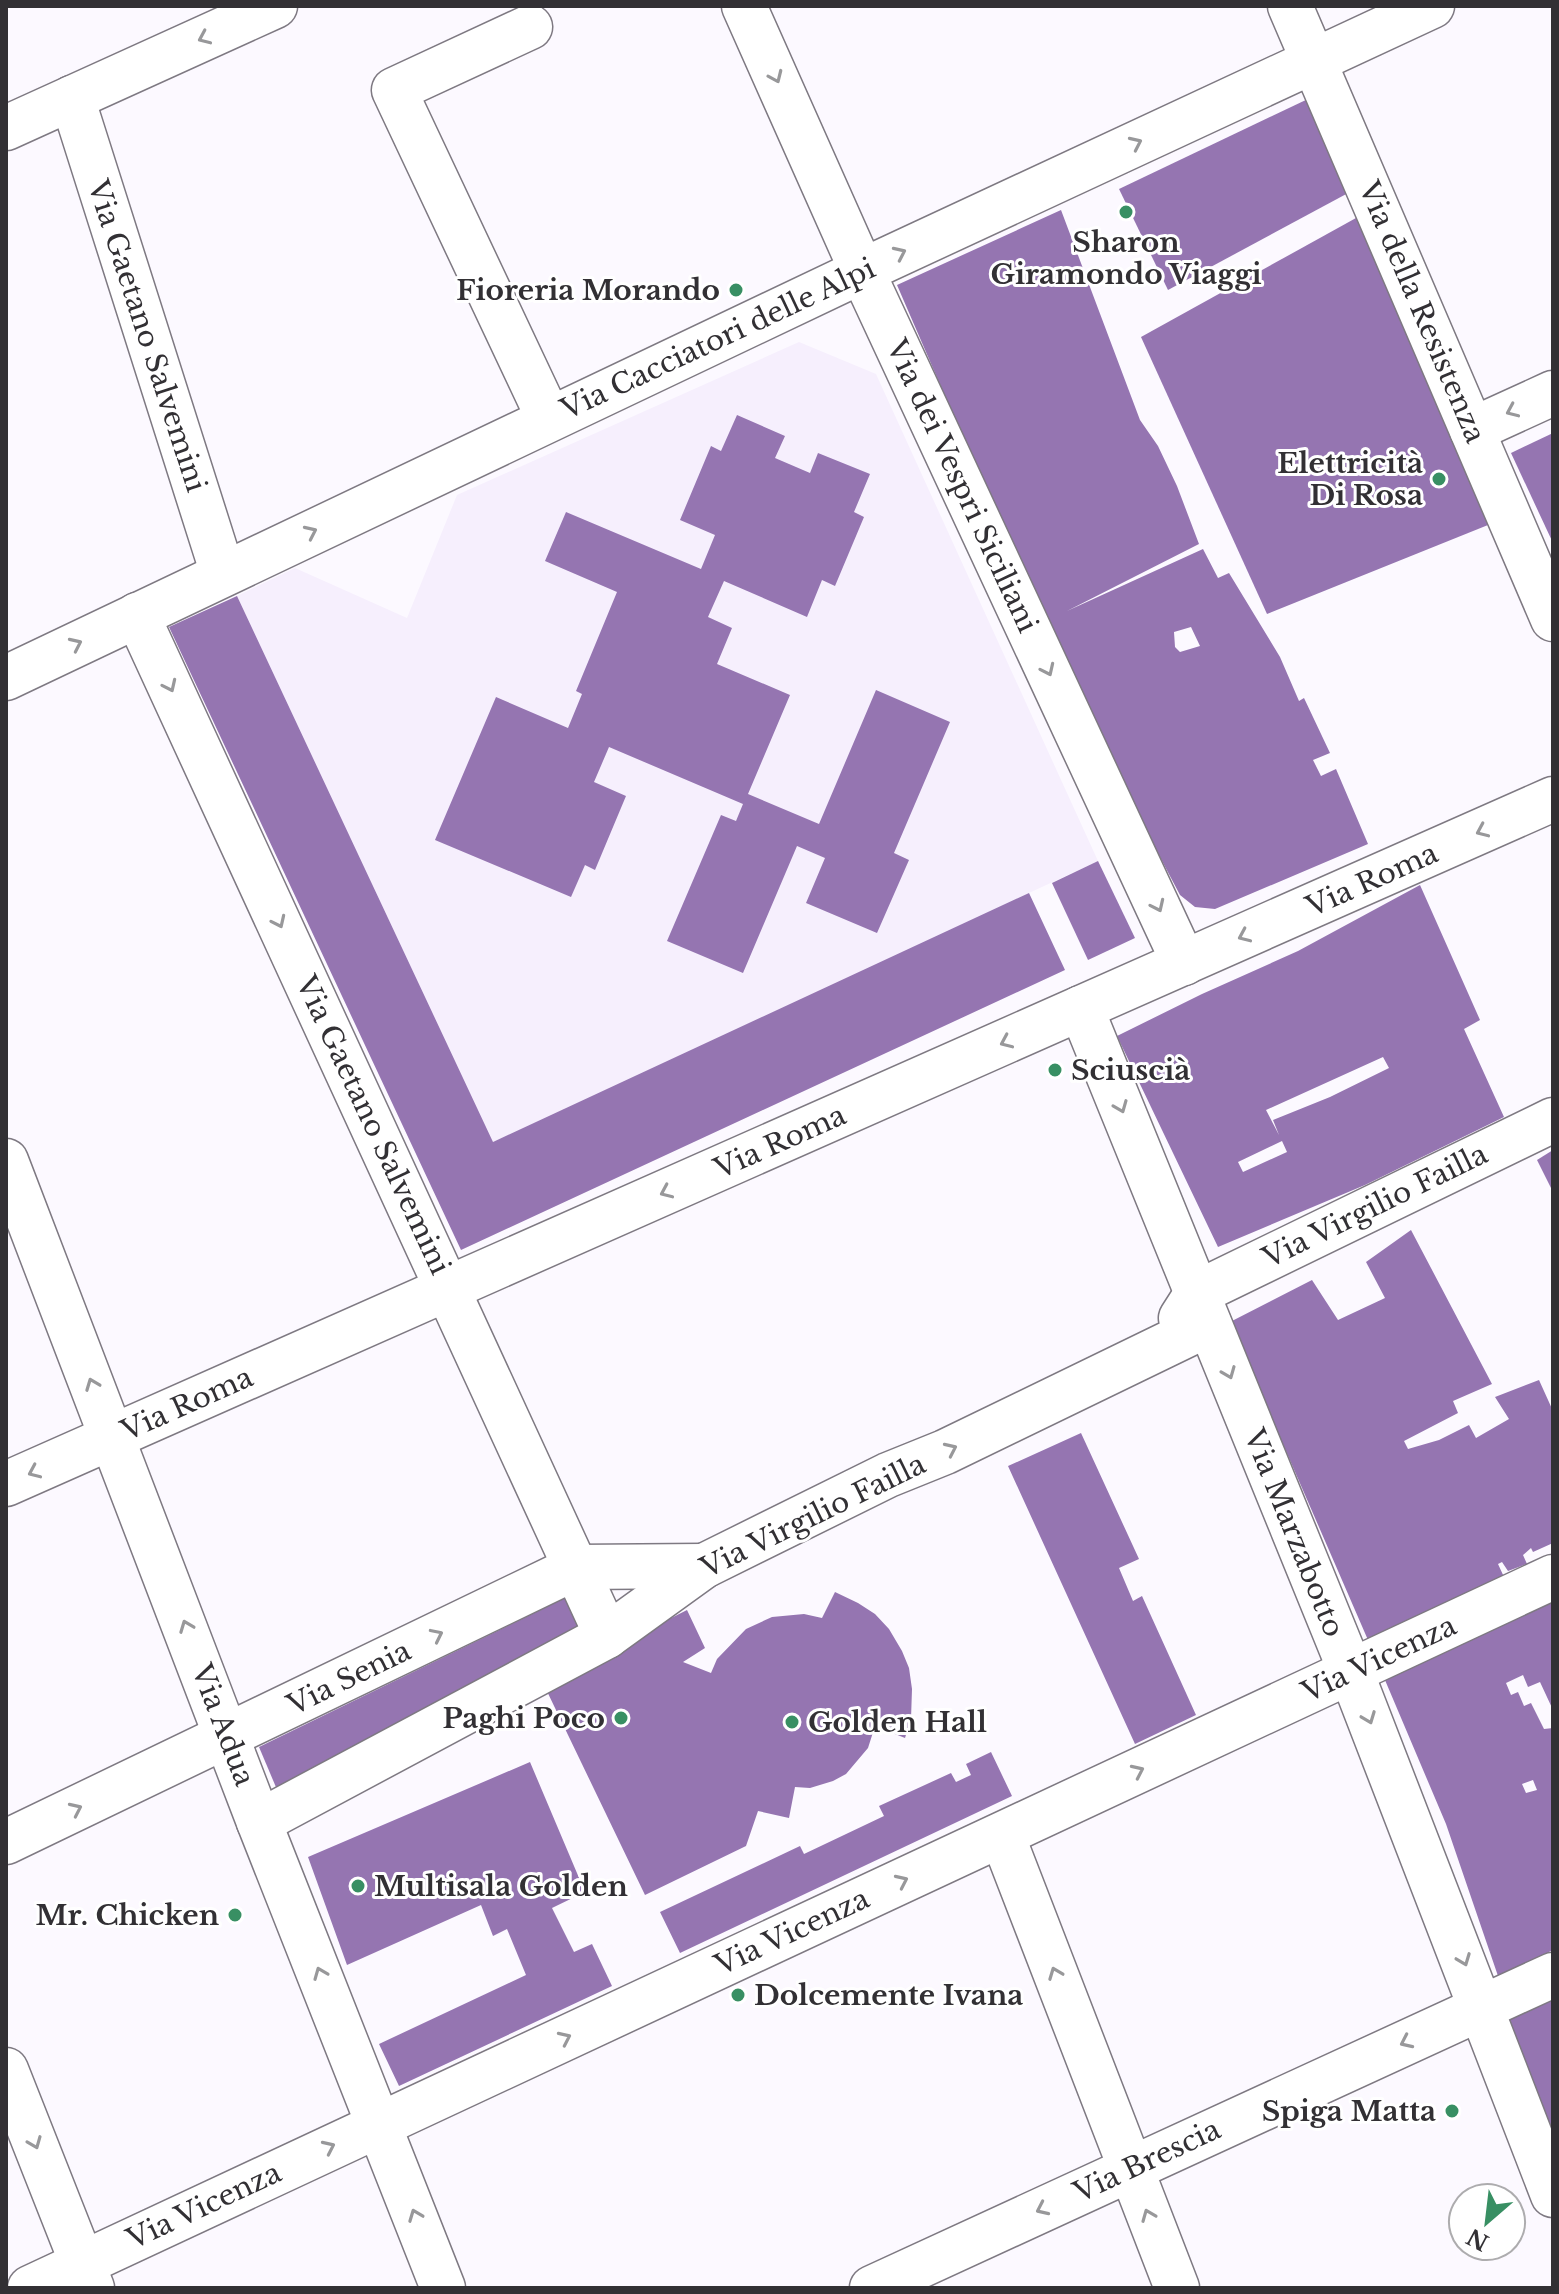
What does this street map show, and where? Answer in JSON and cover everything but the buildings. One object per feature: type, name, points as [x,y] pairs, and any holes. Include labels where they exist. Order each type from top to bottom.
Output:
[{"type":"street","points":[[6,128],[275,6]]},
{"type":"street","name":"Via dei Vespri Siciliani","points":[[744,6],[862,271],[1184,963]]},
{"type":"street","name":"Via della Resistenza","points":[[1290,6],[1553,619]]},
{"type":"street","name":"Via Cacciatori delle Alpi","points":[[6,678],[862,271],[1432,6]]},
{"type":"street","points":[[530,27],[394,90],[549,419]]},
{"type":"street","name":"Via Gaetano Salvemini","points":[[72,98],[223,574]]},
{"type":"street","points":[[1472,430],[1553,393]]},
{"type":"street","name":"Via Gaetano Salvemini","points":[[137,615],[607,1636]]},
{"type":"street","name":"Via Roma","points":[[6,1484],[1553,799]]},
{"type":"street","name":"Via Marzabotto","points":[[1081,1008],[1351,1672],[1553,2195]]},
{"type":"street","name":"Via Virgilio Failla","points":[[259,1822],[607,1636],[704,1566],[1162,1346],[1203,1308],[1553,1120]]},
{"type":"street","name":"Via Adua","points":[[6,1161],[259,1822],[443,2288]]},
{"type":"street","name":"Via Senia","points":[[6,1842],[577,1567],[704,1566]]},
{"type":"street","name":"Via Vicenza","points":[[30,2288],[88,2276],[379,2124],[1553,1577]]},
{"type":"street","points":[[1002,1835],[1177,2288]]},
{"type":"street","name":"Via Brescia","points":[[872,2288],[1553,1975]]},
{"type":"street","points":[[6,2070],[88,2276]]},
{"type":"shaded area","points":[[799,342],[876,374],[1098,861],[493,1142],[237,596],[295,568],[407,618],[457,495]]},
{"type":"place","name":"Sharon Giramondo Viaggi","points":[[1126,212]]},
{"type":"place","name":"Fioreria Morando","points":[[736,290]]},
{"type":"place","name":"Elettricità Di Rosa","points":[[1439,479]]},
{"type":"place","name":"Sciuscià","points":[[1055,1070]]},
{"type":"place","name":"Paghi Poco","points":[[621,1718]]},
{"type":"place","name":"Golden Hall","points":[[792,1722]]},
{"type":"place","name":"Multisala Golden","points":[[358,1886]]},
{"type":"place","name":"Mr. Chicken","points":[[235,1915]]},
{"type":"place","name":"Dolcemente Ivana","points":[[738,1995]]},
{"type":"place","name":"Spiga Matta","points":[[1452,2111]]}]
